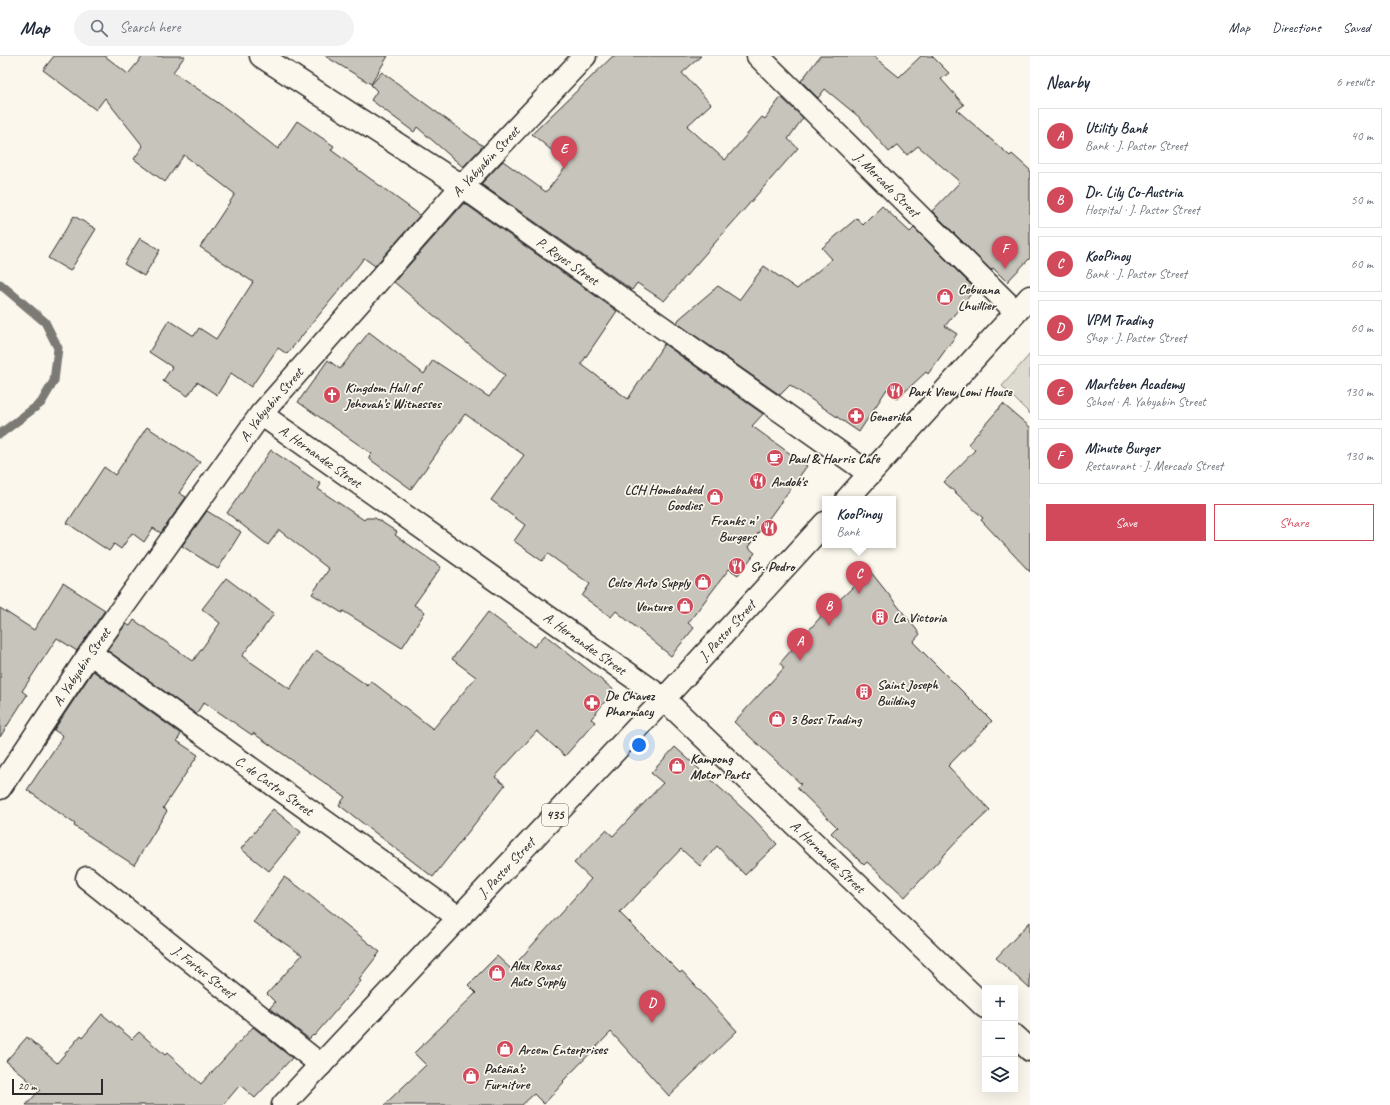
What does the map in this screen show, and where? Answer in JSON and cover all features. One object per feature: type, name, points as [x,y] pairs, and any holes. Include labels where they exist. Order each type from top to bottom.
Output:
[{"type":"street","name":"P. Reyes Street","points":[[261,56],[462,186],[870,474]]},
{"type":"street","name":"A. Yabyabin Street","points":[[0,788],[90,654],[261,414],[462,186],[585,56]]},
{"type":"street","name":"J. Mercado Street","points":[[758,56],[1023,305]]},
{"type":"street","points":[[850,496],[1023,305]]},
{"type":"street","name":"A. Hernandez Street","points":[[261,414],[664,699],[982,1004]]},
{"type":"street","name":"J. Pastor Street","points":[[283,1105],[664,699],[822,526]]},
{"type":"street","name":"C. de Castro Street","points":[[90,654],[458,917]]},
{"type":"street","name":"J. Fortus Street","points":[[87,878],[321,1064]]},
{"type":"street","points":[[1018,1039],[1030,1050]]},
{"type":"shaded area","points":[[1030,354],[1030,414],[1002,386]]},
{"type":"building","points":[[54,56],[105,56],[128,74],[143,56],[185,56],[173,72],[227,109],[278,149],[297,121],[334,146],[331,150],[420,215],[375,266],[364,258],[287,354],[278,348],[251,387],[231,373],[217,395],[197,382],[188,396],[163,381],[172,367],[149,352],[169,320],[194,336],[199,328],[216,339],[253,282],[200,247],[235,194],[184,155],[165,182],[134,159],[143,146],[105,98],[96,110],[43,70]]},
{"type":"building","points":[[325,56],[388,56],[371,84]]},
{"type":"building","points":[[613,56],[701,56],[682,73],[711,104],[687,126],[725,160],[762,117],[765,119],[781,97],[803,118],[788,139],[798,148],[664,301],[637,283],[632,290],[481,184],[503,161],[546,192],[568,164],[532,134]]},
{"type":"building","points":[[820,56],[873,56],[899,77],[921,56],[932,56],[949,73],[941,79],[964,105],[957,110],[1010,156],[1012,154],[1030,170],[1030,258],[1007,282],[993,268],[991,270],[932,211],[960,182],[918,146],[907,155],[898,145],[889,152],[859,117],[825,89],[818,98],[801,81]]},
{"type":"building","points":[[382,72],[483,146],[463,167],[417,127],[414,132],[371,100],[377,91],[371,85]]},
{"type":"building","points":[[464,203],[617,311],[581,364],[628,399],[664,344],[763,414],[752,426],[807,466],[748,547],[755,553],[738,575],[729,569],[688,623],[694,628],[671,656],[616,611],[611,617],[582,596],[590,584],[548,554],[542,561],[514,541],[525,525],[491,500],[524,455],[465,414],[411,489],[368,458],[372,454],[298,402],[328,360],[340,369],[369,332],[424,374],[433,360],[489,397],[505,375],[394,282]]},
{"type":"building","points":[[882,206],[910,232],[914,228],[975,289],[945,326],[957,334],[928,374],[926,372],[897,399],[887,389],[859,432],[790,385],[780,395],[677,323],[679,319],[718,286],[739,300],[764,266],[797,289],[832,259],[822,248],[857,218],[863,225]]},
{"type":"building","points":[[74,216],[96,229],[70,271],[48,258]]},
{"type":"building","points":[[140,238],[160,250],[144,276],[124,264]]},
{"type":"building","points":[[1003,404],[1030,427],[1030,572],[981,520],[983,518],[944,482],[975,450],[968,444]]},
{"type":"building","points":[[147,427],[200,462],[179,493],[186,497],[161,533],[153,528],[144,542],[132,533],[121,549],[114,544],[109,551],[67,523],[104,467],[115,475]]},
{"type":"building","points":[[271,450],[321,484],[318,489],[364,520],[366,518],[375,518],[397,532],[395,535],[441,567],[414,605],[425,612],[402,648],[343,611],[342,613],[312,594],[329,569],[279,530],[268,545],[227,513]]},
{"type":"building","points":[[207,511],[241,532],[218,569],[182,546]]},
{"type":"building","points":[[870,571],[920,634],[913,642],[992,721],[948,766],[990,810],[959,839],[905,897],[867,862],[864,865],[831,833],[837,827],[797,788],[801,784],[734,722],[784,668],[780,663],[832,604],[834,605]]},
{"type":"building","points":[[226,578],[274,614],[242,656],[290,689],[316,650],[368,686],[371,681],[433,729],[476,677],[452,659],[488,612],[534,647],[545,635],[614,690],[591,719],[595,722],[565,756],[537,731],[495,777],[505,785],[433,877],[339,805],[345,797],[253,733],[252,735],[204,702],[196,714],[107,650],[126,624],[130,626],[134,620],[193,661],[220,623],[202,609]]},
{"type":"building","points":[[63,583],[105,610],[77,651],[57,638],[22,691],[27,695],[0,737],[0,608],[34,630]]},
{"type":"building","points":[[93,671],[181,734],[177,741],[198,755],[163,808],[167,811],[134,865],[74,826],[75,824],[27,790],[63,736],[54,730]]},
{"type":"building","points":[[675,747],[752,817],[777,844],[745,875],[717,846],[700,866],[681,849],[620,913],[680,973],[682,971],[737,1031],[669,1096],[611,1032],[563,1081],[564,1082],[544,1104],[534,1094],[522,1105],[384,1105],[426,1065],[414,1053],[476,993],[468,985],[497,956],[511,969],[591,879],[574,863],[606,830],[613,836],[663,783],[651,773]]},
{"type":"building","points":[[273,809],[301,832],[269,871],[241,849]]},
{"type":"building","points":[[284,877],[299,887],[380,952],[359,979],[361,981],[314,1036],[313,1035],[309,1039],[270,1008],[275,1002],[267,994],[302,955],[253,922]]},
{"type":"building","points":[[1030,922],[1030,989],[996,958]]},
{"type":"building","points":[[102,1014],[132,1039],[139,1032],[165,1055],[167,1053],[201,1084],[253,1027],[292,1058],[255,1098],[240,1085],[223,1105],[26,1105],[40,1090],[6,1061],[27,1037],[57,1063],[81,1035],[83,1037]]},
{"type":"waterway","points":[[0,284],[45,322],[58,348],[54,381],[41,403],[0,434]]},
{"type":"place","name":"Marfeben Academy","points":[[564,169]]},
{"type":"place","name":"Minute Burger","points":[[1005,269]]},
{"type":"place","name":"Cebuana Lhuillier","points":[[945,297]]},
{"type":"place","name":"Park View Lomi House","points":[[895,391]]},
{"type":"place","name":"Kingdom Hall of Jehovah’s Witnesses","points":[[332,395]]},
{"type":"place","name":"Generika","points":[[856,416]]},
{"type":"place","name":"Paul & Harris Cafe","points":[[775,458]]},
{"type":"place","name":"Andok's","points":[[758,481]]},
{"type":"place","name":"LCH Homebaked Goodies","points":[[715,497]]},
{"type":"place","name":"Franks n’ Burgers","points":[[769,528]]},
{"type":"place","name":"Sr. Pedro","points":[[737,566]]},
{"type":"place","name":"Celso Auto Supply","points":[[703,582]]},
{"type":"place","name":"KooPinoy","points":[[859,594]]},
{"type":"place","name":"Venture","points":[[685,606]]},
{"type":"place","name":"La Victoria","points":[[880,617]]},
{"type":"place","name":"Dr. Lily Co-Austria","points":[[829,626]]},
{"type":"place","name":"Utility Bank","points":[[800,661]]},
{"type":"place","name":"Saint Joseph Building","points":[[864,692]]},
{"type":"place","name":"De Chavez Pharmacy","points":[[592,703]]},
{"type":"place","name":"3 Boss Trading","points":[[777,719]]},
{"type":"place","name":"Kampong Motor Parts","points":[[677,766]]},
{"type":"place","name":"Alex Roxas Auto Supply","points":[[497,973]]},
{"type":"place","name":"VPM Trading","points":[[652,1023]]},
{"type":"place","name":"Arcem Enterprises","points":[[505,1049]]},
{"type":"place","name":"Pateña’s Furniture","points":[[471,1076]]}]
